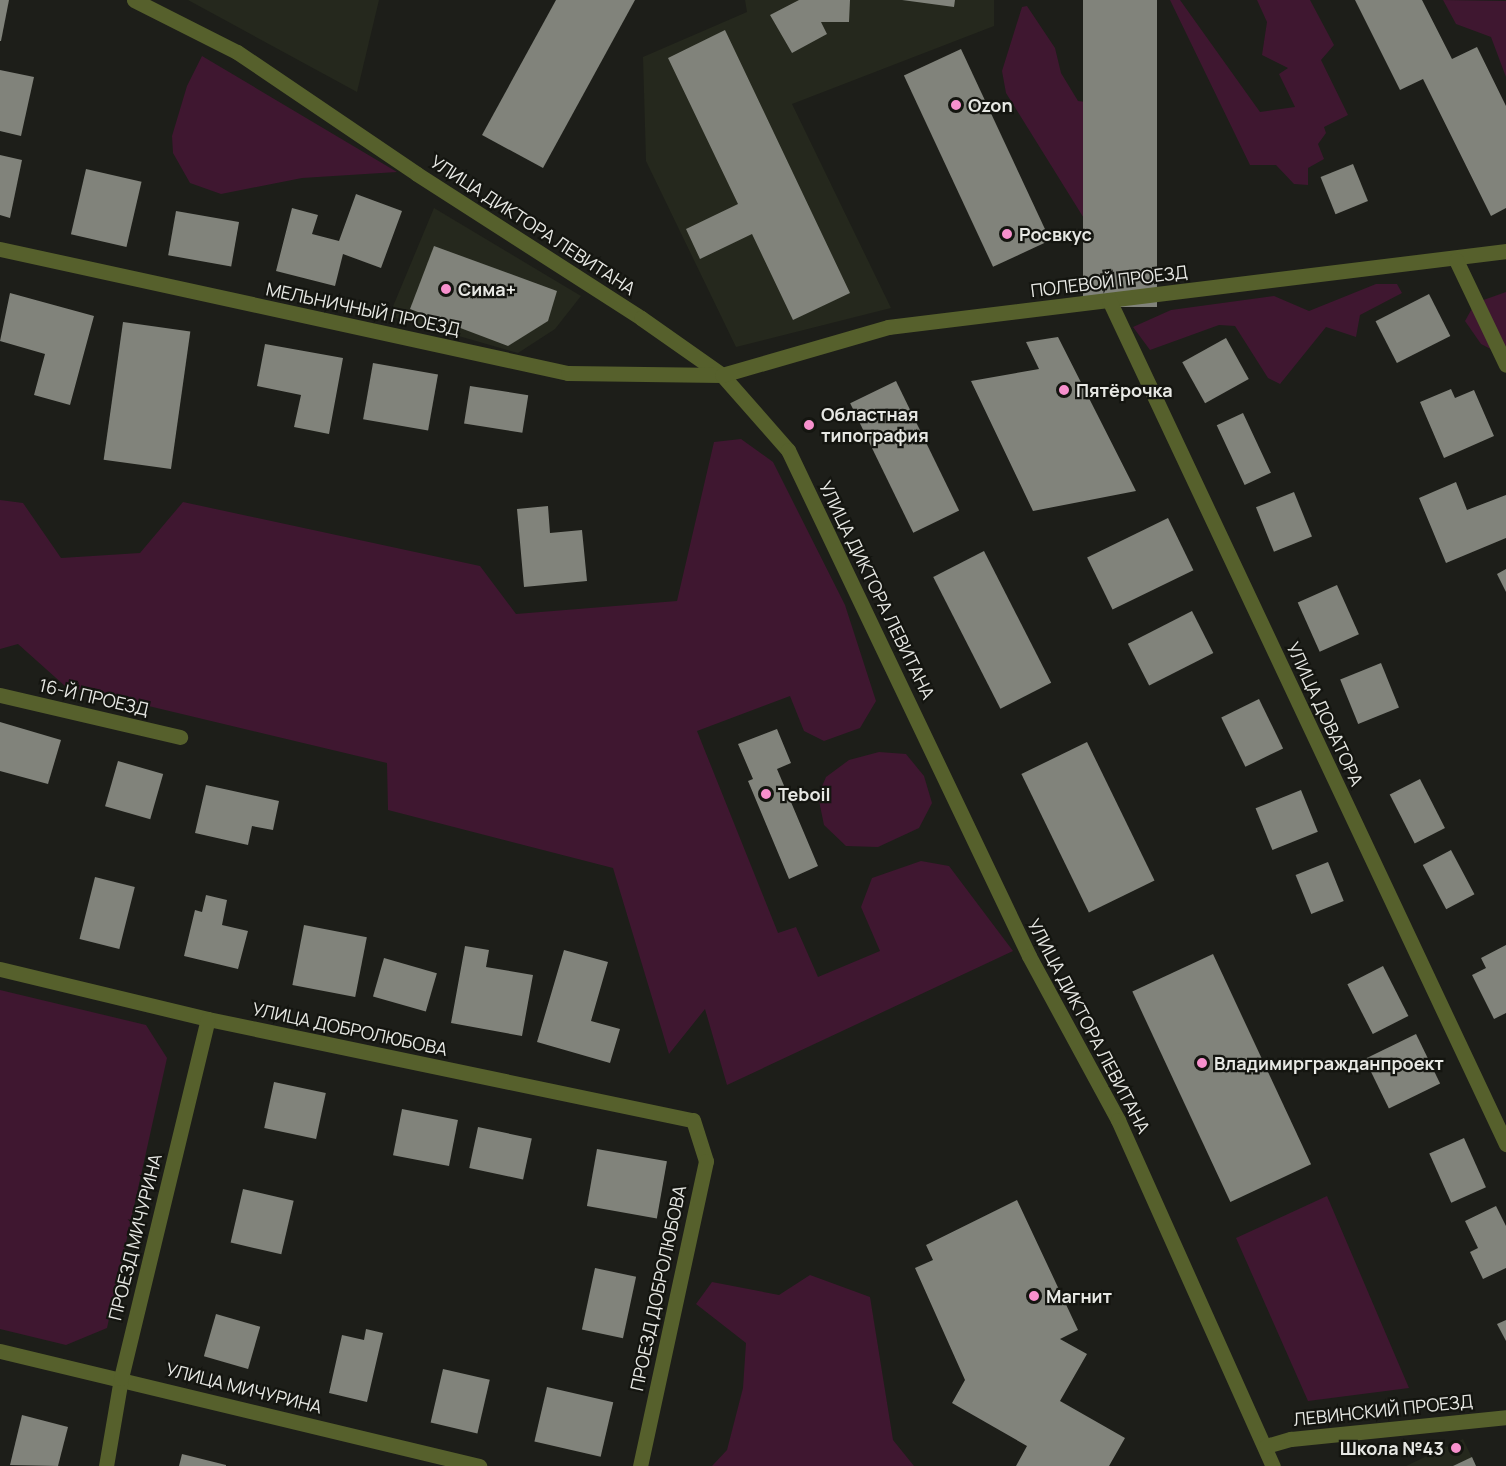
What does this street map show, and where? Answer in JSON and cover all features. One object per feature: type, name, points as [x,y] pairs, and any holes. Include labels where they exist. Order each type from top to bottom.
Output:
[{"type":"street","name":"УЛИЦА ДИКТОРА ЛЕВИТАНА","points":[[134,0],[237,52],[722,375],[788,450],[1029,956],[1118,1120],[1273,1466]]},
{"type":"street","name":"МЕЛЬНИЧНЫЙ ПРОЕЗД","points":[[0,249],[568,373],[722,375]]},
{"type":"street","name":"ПОЛЕВОЙ ПРОЕЗД","points":[[722,375],[888,327],[1456,260],[1506,251]]},
{"type":"street","points":[[1456,260],[1506,365]]},
{"type":"street","name":"УЛИЦА ДОВАТОРА","points":[[1109,300],[1506,1144]]},
{"type":"street","name":"16-Й ПРОЕЗД","points":[[0,695],[180,737]]},
{"type":"street","name":"УЛИЦА ДОБРОЛЮБОВА","points":[[0,969],[208,1019],[693,1120]]},
{"type":"street","name":"ПРОЕЗД МИЧУРИНА","points":[[106,1466],[121,1378],[208,1019]]},
{"type":"street","name":"ПРОЕЗД ДОБРОЛЮБОВА","points":[[640,1466],[706,1161],[693,1120]]},
{"type":"street","name":"УЛИЦА МИЧУРИНА","points":[[0,1351],[121,1378],[479,1466]]},
{"type":"street","name":"ЛЕВИНСКИЙ ПРОЕЗД","points":[[1266,1446],[1291,1439],[1506,1417]]},
{"type":"shaded area","points":[[188,0],[379,0],[357,92]]},
{"type":"shaded area","points":[[745,0],[994,0],[994,26],[792,104],[891,308],[736,347],[646,161],[643,57],[747,12]]},
{"type":"shaded area","points":[[1170,0],[1180,0],[1260,112],[1295,107],[1279,74],[1288,68],[1262,55],[1267,22],[1257,0],[1310,0],[1334,45],[1321,60],[1348,115],[1324,127],[1326,133],[1318,144],[1324,159],[1308,168],[1308,185],[1294,184],[1276,165],[1250,165]]},
{"type":"shaded area","points":[[1443,0],[1506,1],[1506,77],[1491,37],[1456,24]]},
{"type":"shaded area","points":[[1027,6],[1055,48],[1061,73],[1078,101],[1095,103],[1124,168],[1132,211],[1151,255],[1147,267],[1131,278],[1112,272],[1085,220],[1006,93],[1002,71],[1022,7]]},
{"type":"shaded area","points":[[202,56],[397,172],[302,178],[221,194],[190,183],[173,153],[172,136],[187,86]]},
{"type":"shaded area","points":[[434,208],[581,296],[555,329],[518,353],[389,316]]},
{"type":"shaded area","points":[[1376,284],[1397,284],[1402,293],[1360,315],[1356,337],[1326,327],[1280,384],[1268,378],[1235,326],[1219,325],[1150,350],[1133,327],[1171,310],[1274,296],[1309,311]]},
{"type":"shaded area","points":[[1506,292],[1506,357],[1481,344],[1465,321],[1475,303]]},
{"type":"shaded area","points":[[741,439],[773,462],[845,605],[876,701],[860,728],[824,741],[804,731],[790,696],[697,731],[778,933],[796,927],[818,977],[880,951],[861,907],[872,878],[921,861],[949,866],[1013,951],[727,1085],[705,1009],[669,1054],[613,868],[388,810],[387,763],[65,686],[18,644],[0,649],[0,500],[23,503],[61,558],[140,553],[183,502],[480,566],[516,614],[677,601],[714,442]]},
{"type":"shaded area","points":[[879,752],[906,754],[924,776],[932,803],[919,828],[878,847],[846,846],[824,825],[818,796],[826,777],[849,760]]},
{"type":"shaded area","points":[[0,990],[146,1025],[167,1058],[107,1328],[66,1345],[0,1329]]},
{"type":"shaded area","points":[[1327,1196],[1409,1388],[1308,1401],[1236,1238]]},
{"type":"shaded area","points":[[810,1275],[870,1297],[893,1440],[914,1466],[712,1466],[727,1450],[743,1388],[746,1343],[696,1304],[712,1282],[779,1295]]},
{"type":"shaded area","name":"Школа №43","points":[[1463,1439],[1476,1466],[1406,1466]]},
{"type":"building","points":[[0,0],[9,0],[1,41],[0,41]]},
{"type":"building","points":[[556,0],[635,0],[543,168],[482,135]]},
{"type":"building","points":[[799,0],[850,0],[849,22],[821,22],[827,34],[792,53],[770,15]]},
{"type":"building","points":[[902,0],[955,0],[954,7]]},
{"type":"building","points":[[1083,0],[1157,0],[1157,307],[1083,307]]},
{"type":"building","points":[[1355,0],[1422,0],[1452,59],[1477,47],[1506,106],[1506,208],[1491,216],[1423,79],[1400,90]]},
{"type":"building","points":[[725,30],[850,293],[793,320],[752,234],[700,259],[686,229],[738,204],[668,58]]},
{"type":"building","points":[[961,49],[1050,240],[993,267],[904,76]]},
{"type":"building","points":[[0,70],[34,77],[21,136],[0,131]]},
{"type":"building","points":[[0,155],[22,160],[10,218],[0,215]]},
{"type":"building","points":[[1353,164],[1368,201],[1336,214],[1321,177]]},
{"type":"building","points":[[86,169],[142,182],[126,247],[71,234]]},
{"type":"building","points":[[356,194],[402,211],[381,268],[343,254],[335,286],[276,271],[292,208],[318,215],[312,234],[339,241]]},
{"type":"building","points":[[176,211],[239,222],[231,266],[168,255]]},
{"type":"building","points":[[434,246],[557,291],[548,321],[508,346],[410,309]]},
{"type":"building","points":[[10,293],[94,316],[70,405],[34,395],[45,354],[0,341]]},
{"type":"building","points":[[1429,294],[1450,336],[1397,363],[1376,321]]},
{"type":"building","points":[[123,322],[190,331],[171,469],[104,460]]},
{"type":"building","points":[[1058,337],[1136,491],[1033,511],[971,381],[1039,369],[1026,342]]},
{"type":"building","points":[[1226,338],[1249,379],[1205,403],[1182,362]]},
{"type":"building","points":[[265,344],[343,358],[329,434],[294,427],[301,395],[257,386]]},
{"type":"building","points":[[373,363],[438,374],[428,431],[363,419]]},
{"type":"building","points":[[896,381],[959,510],[913,533],[850,403]]},
{"type":"building","points":[[470,386],[528,395],[522,433],[464,424]]},
{"type":"building","points":[[1451,389],[1455,398],[1474,390],[1494,436],[1444,458],[1420,402]]},
{"type":"building","points":[[1243,413],[1271,473],[1245,485],[1217,425]]},
{"type":"building","points":[[1456,482],[1467,510],[1506,495],[1506,538],[1446,563],[1419,498]]},
{"type":"building","points":[[1294,492],[1312,537],[1274,552],[1256,507]]},
{"type":"building","points":[[548,506],[550,533],[582,530],[587,581],[524,587],[517,509]]},
{"type":"building","points":[[1168,518],[1193,570],[1113,610],[1087,557]]},
{"type":"building","points":[[984,551],[1051,683],[1000,709],[933,577]]},
{"type":"building","points":[[1506,569],[1506,592],[1497,574]]},
{"type":"building","points":[[1337,585],[1359,634],[1320,652],[1298,602]]},
{"type":"building","points":[[1192,611],[1213,653],[1149,686],[1128,644]]},
{"type":"building","points":[[1381,663],[1399,708],[1358,724],[1340,679]]},
{"type":"building","points":[[1259,699],[1283,748],[1245,767],[1221,717]]},
{"type":"building","points":[[0,722],[61,740],[48,784],[0,771]]},
{"type":"building","points":[[777,729],[791,763],[777,769],[818,866],[789,879],[748,781],[753,779],[738,744]]},
{"type":"building","points":[[1087,742],[1155,880],[1089,912],[1021,774]]},
{"type":"building","points":[[118,761],[163,774],[150,819],[105,806]]},
{"type":"building","points":[[1420,779],[1445,828],[1415,843],[1390,794]]},
{"type":"building","points":[[206,785],[279,801],[273,830],[252,826],[248,845],[195,833]]},
{"type":"building","points":[[1301,790],[1318,832],[1272,850],[1256,808]]},
{"type":"building","points":[[1451,850],[1474,894],[1446,909],[1423,865]]},
{"type":"building","points":[[1328,862],[1344,901],[1311,914],[1296,875]]},
{"type":"building","points":[[95,877],[135,887],[119,949],[80,939]]},
{"type":"building","points":[[206,895],[227,900],[222,925],[248,931],[238,969],[184,956],[195,910],[202,912]]},
{"type":"building","points":[[304,925],[367,937],[355,997],[292,985]]},
{"type":"building","points":[[1506,945],[1506,1013],[1494,1019],[1472,975],[1486,968],[1481,958]]},
{"type":"building","points":[[465,946],[489,950],[486,967],[533,975],[522,1036],[451,1023]]},
{"type":"building","points":[[564,950],[608,962],[591,1021],[620,1029],[610,1063],[537,1042]]},
{"type":"building","points":[[1213,954],[1311,1164],[1230,1202],[1132,992]]},
{"type":"building","points":[[384,958],[437,973],[426,1012],[373,996]]},
{"type":"building","points":[[1383,966],[1408,1016],[1373,1034],[1347,984]]},
{"type":"building","points":[[1416,1034],[1440,1083],[1389,1108],[1365,1059]]},
{"type":"building","points":[[274,1082],[326,1093],[316,1139],[264,1128]]},
{"type":"building","points":[[402,1109],[458,1120],[449,1166],[393,1155]]},
{"type":"building","points":[[478,1127],[532,1138],[523,1180],[469,1168]]},
{"type":"building","points":[[1464,1138],[1486,1187],[1451,1203],[1429,1153]]},
{"type":"building","points":[[597,1149],[667,1161],[657,1218],[587,1206]]},
{"type":"building","points":[[243,1189],[294,1201],[281,1254],[231,1243]]},
{"type":"building","points":[[1017,1200],[1078,1330],[1060,1339],[1087,1354],[1060,1401],[1125,1438],[1109,1466],[1016,1466],[1027,1446],[952,1403],[965,1380],[915,1268],[933,1260],[926,1245]]},
{"type":"building","points":[[1496,1206],[1506,1226],[1506,1268],[1483,1279],[1470,1252],[1478,1248],[1465,1221]]},
{"type":"building","points":[[595,1268],[636,1277],[623,1338],[582,1330]]},
{"type":"building","points":[[216,1314],[260,1327],[248,1369],[204,1356]]},
{"type":"building","points":[[1506,1320],[1506,1341],[1497,1324]]},
{"type":"building","points":[[366,1329],[383,1333],[367,1402],[329,1393],[342,1335],[364,1340]]},
{"type":"building","points":[[443,1369],[490,1380],[477,1433],[431,1423]]},
{"type":"building","points":[[547,1387],[613,1402],[601,1457],[534,1442]]},
{"type":"building","points":[[22,1415],[68,1427],[58,1466],[10,1465]]},
{"type":"building","points":[[182,1454],[226,1465],[226,1466],[179,1466]]},
{"type":"building","points":[[1472,1457],[1476,1466],[1453,1466]]},
{"type":"place","name":"Ozon","points":[[956,105]]},
{"type":"place","name":"Росвкус","points":[[1007,234]]},
{"type":"place","name":"Сима+","points":[[446,289]]},
{"type":"place","name":"Пятёрочка","points":[[1064,390]]},
{"type":"place","name":"Областная типография","points":[[809,425]]},
{"type":"place","name":"Teboil","points":[[766,794]]},
{"type":"place","name":"Владимиргражданпроект","points":[[1202,1063]]},
{"type":"place","name":"Магнит","points":[[1034,1296]]},
{"type":"place","name":"Школа №43","points":[[1456,1448]]}]
